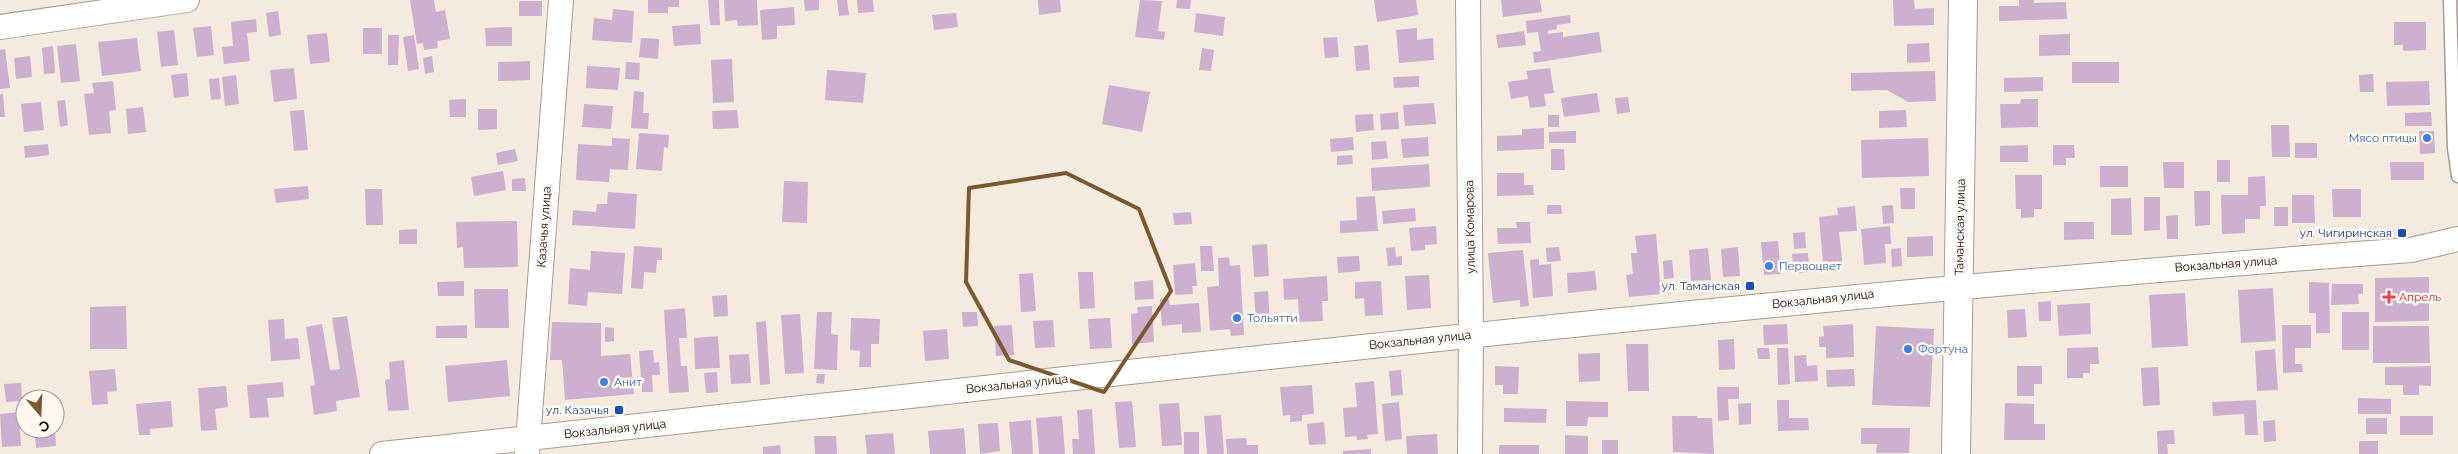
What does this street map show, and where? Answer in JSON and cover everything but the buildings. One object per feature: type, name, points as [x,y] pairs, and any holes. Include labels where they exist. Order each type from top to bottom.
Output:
[{"type":"street","points":[[0,27],[187,0]]},
{"type":"street","name":"Казачья улица","points":[[527,446],[561,0]]},
{"type":"street","name":"улица Комарова","points":[[1468,0],[1471,334],[1470,454]]},
{"type":"street","name":"Таманская улица","points":[[1956,454],[1962,0]]},
{"type":"street","name":"Вокзальная улица","points":[[382,454],[527,446],[1471,334],[1959,286],[2411,250],[2458,239]]},
{"type":"lane","points":[[2450,0],[2454,148],[2458,176]]},
{"type":"highlighted area","points":[[1066,173],[1139,209],[1171,291],[1104,392],[1009,360],[966,282],[969,188]]},
{"type":"place","name":"Мясо птицы","points":[[2427,138]]},
{"type":"place","name":"ул. Чигиринская","points":[[2402,233]]},
{"type":"place","name":"Первоцвет","points":[[1769,266]]},
{"type":"place","name":"ул. Таманская","points":[[1750,286]]},
{"type":"place","name":"Апрель","points":[[2389,297]]},
{"type":"place","name":"Тольятти","points":[[1237,318]]},
{"type":"place","name":"Фортуна","points":[[1908,349]]},
{"type":"place","name":"Анит","points":[[604,382]]},
{"type":"place","name":"ул. Казачья","points":[[619,410]]}]
